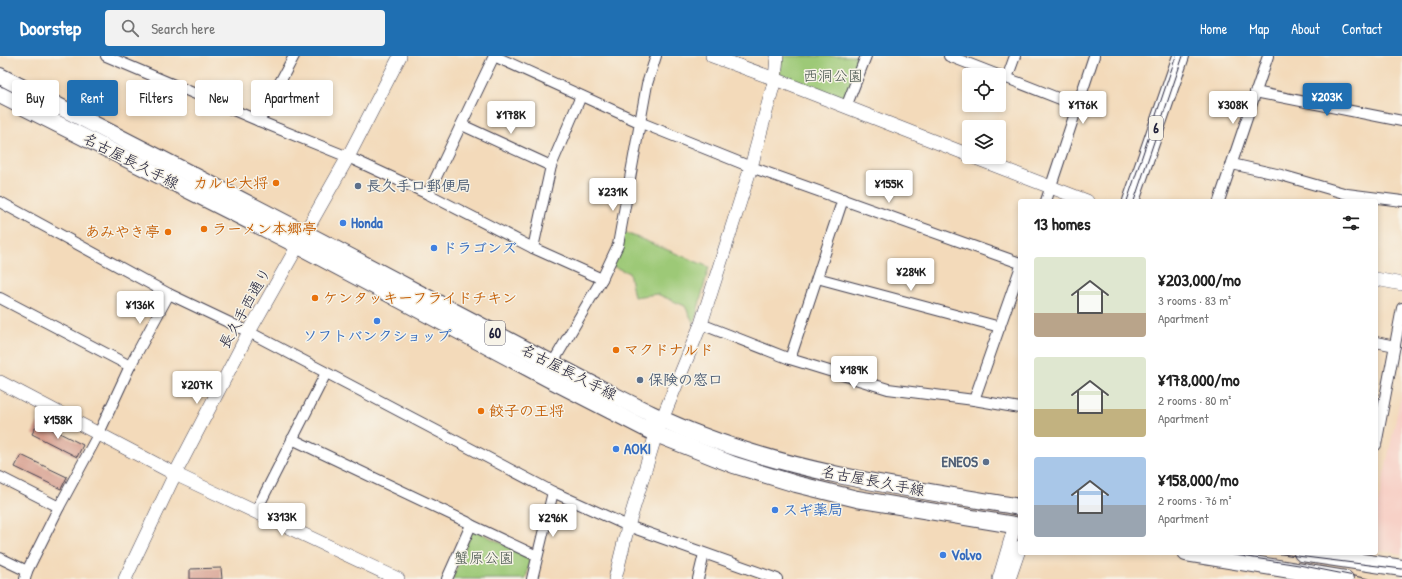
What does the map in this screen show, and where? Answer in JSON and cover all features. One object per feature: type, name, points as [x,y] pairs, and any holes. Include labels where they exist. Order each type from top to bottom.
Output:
[{"type":"main road","name":"6","points":[[1132,199],[1181,56]]},
{"type":"main road","name":"名古屋長久手線","points":[[0,76],[302,239],[549,379],[659,427],[734,465],[796,484],[857,499],[1017,526]]},
{"type":"main road","name":"名古屋長久手線","points":[[0,95],[302,239],[552,364],[659,427],[704,437],[798,466],[855,479],[1018,508]]},
{"type":"main road","points":[[1198,555],[1345,579]]},
{"type":"main road","points":[[1328,555],[1354,557],[1402,568]]},
{"type":"street","points":[[106,56],[348,157],[428,194],[533,248],[602,279]]},
{"type":"street","points":[[259,121],[294,56]]},
{"type":"street","name":"長久手西通り","points":[[125,579],[176,474],[249,332],[348,157],[400,56]]},
{"type":"street","points":[[428,194],[494,56],[639,122],[751,167],[1018,262]]},
{"type":"street","points":[[552,364],[602,279],[618,244],[639,122],[647,84],[656,56]]},
{"type":"street","points":[[712,56],[962,152]]},
{"type":"street","points":[[615,579],[628,526],[659,427],[701,324],[751,167],[775,79],[777,56]]},
{"type":"street","points":[[846,107],[866,56]]},
{"type":"street","points":[[949,56],[981,68]]},
{"type":"street","points":[[1006,70],[1015,56]]},
{"type":"street","points":[[1047,199],[1052,188],[1094,56]]},
{"type":"street","points":[[1220,199],[1268,56]]},
{"type":"street","points":[[1006,78],[1078,106]]},
{"type":"street","points":[[1255,92],[1402,121]]},
{"type":"street","points":[[533,248],[550,166],[581,96]]},
{"type":"street","points":[[462,125],[550,166]]},
{"type":"street","points":[[992,164],[1082,199]]},
{"type":"street","points":[[1232,164],[1281,175],[1347,194],[1402,201]]},
{"type":"street","points":[[790,359],[843,199]]},
{"type":"street","points":[[0,202],[169,294],[249,332],[553,492],[628,526],[777,579]]},
{"type":"street","points":[[974,400],[1018,275]]},
{"type":"street","points":[[817,278],[1000,326]]},
{"type":"street","points":[[1378,279],[1402,284]]},
{"type":"street","points":[[0,558],[26,575],[130,366],[169,294]]},
{"type":"street","points":[[0,298],[130,366]]},
{"type":"street","points":[[1378,420],[1379,407],[1395,346],[1402,308]]},
{"type":"street","points":[[701,324],[790,359],[888,389],[974,400],[1018,408]]},
{"type":"street","points":[[1378,342],[1395,346]]},
{"type":"street","points":[[256,511],[326,373]]},
{"type":"street","points":[[0,382],[176,474],[398,579]]},
{"type":"street","points":[[292,439],[537,556]]},
{"type":"street","points":[[0,476],[59,507]]},
{"type":"street","points":[[532,579],[553,492]]},
{"type":"street","points":[[447,579],[471,525]]},
{"type":"street","points":[[999,579],[1017,526]]},
{"type":"street","points":[[1009,579],[1018,553]]},
{"type":"street","points":[[698,579],[704,554]]},
{"type":"shaded area","points":[[1402,390],[1402,554],[1378,550],[1378,504]]},
{"type":"green space","name":"西洞公園","points":[[782,56],[862,56],[845,103],[780,77]]},
{"type":"green space","points":[[624,232],[709,267],[694,324],[685,306],[657,294],[634,297],[629,273],[612,266]]},
{"type":"green space","name":"蟹原公園","points":[[473,529],[529,557],[526,579],[452,579]]},
{"type":"building","points":[[38,422],[83,445],[77,457],[32,434]]},
{"type":"building","points":[[21,455],[67,477],[61,489],[15,467]]},
{"type":"building","points":[[221,568],[222,579],[190,579],[190,569]]},
{"type":"tram line","points":[[1128,199],[1176,56]]},
{"type":"tram line","points":[[1135,199],[1183,56]]},
{"type":"tram line","points":[[1235,555],[1299,565],[1369,579]]},
{"type":"tram line","points":[[1289,555],[1402,569]]},
{"type":"place","name":"カルビ大将","points":[[276,183]]},
{"type":"place","name":"長久手口郵便局","points":[[358,186]]},
{"type":"place","name":"Honda","points":[[343,223]]},
{"type":"place","name":"ラーメン本郷亭","points":[[204,229]]},
{"type":"place","name":"あみやき亭","points":[[168,232]]},
{"type":"place","name":"ドラゴンズ","points":[[434,248]]},
{"type":"place","name":"ケンタッキーフライドチキン","points":[[315,298]]},
{"type":"place","name":"ソフトバンクショップ","points":[[377,321]]},
{"type":"place","name":"マクドナルド","points":[[616,350]]},
{"type":"place","name":"保険の窓口","points":[[640,380]]},
{"type":"place","name":"餃子の王将","points":[[481,411]]},
{"type":"place","name":"AOKI","points":[[616,449]]},
{"type":"place","name":"ENEOS","points":[[986,462]]},
{"type":"place","name":"スギ薬局","points":[[775,510]]},
{"type":"place","name":"Volvo","points":[[943,555]]}]
